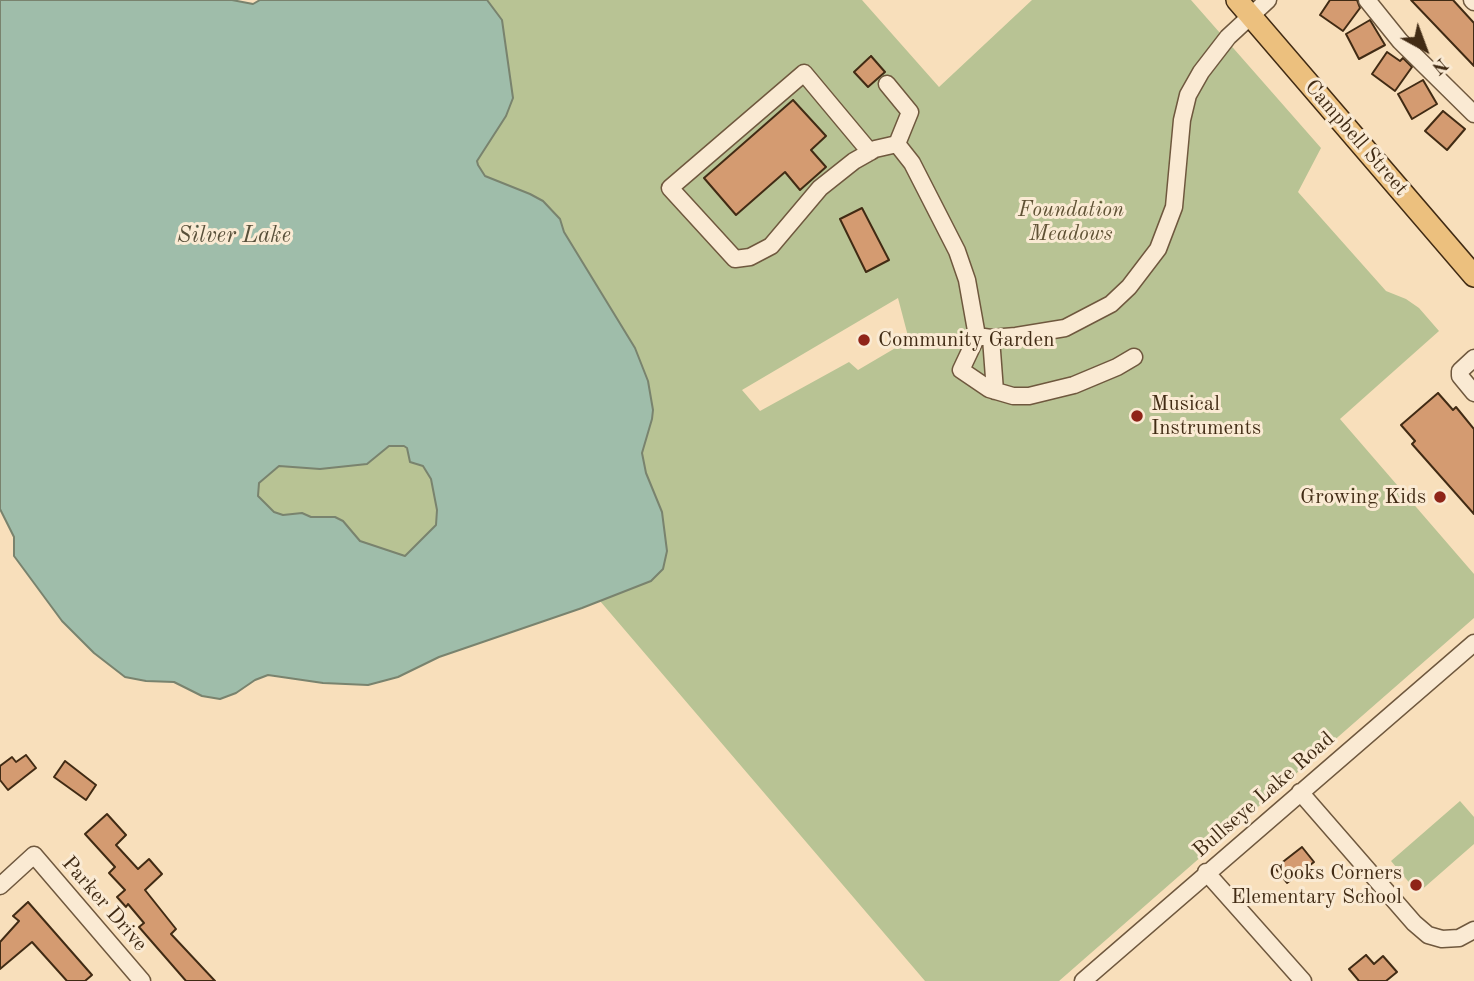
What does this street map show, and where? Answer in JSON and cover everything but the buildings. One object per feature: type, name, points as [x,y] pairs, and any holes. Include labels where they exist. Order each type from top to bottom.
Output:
[{"type":"main road","name":"Campbell Street","points":[[1244,8],[1470,265]]},
{"type":"street","points":[[984,337],[1040,334],[1065,328],[1111,304],[1129,288],[1158,249],[1174,207],[1182,120],[1188,95],[1201,72],[1231,34],[1244,8],[1268,0]]},
{"type":"street","points":[[1367,0],[1400,41],[1474,114]]},
{"type":"street","points":[[870,152],[804,73],[670,188],[735,259],[750,257],[771,246],[820,188],[870,152],[897,144]]},
{"type":"street","points":[[887,84],[910,112],[897,144]]},
{"type":"street","points":[[897,144],[918,175],[957,251],[984,337],[995,391]]},
{"type":"street","points":[[984,337],[961,370],[995,391],[1013,396],[1058,390],[1096,377],[1133,356]]},
{"type":"street","points":[[1474,358],[1460,371],[1460,376],[1474,393]]},
{"type":"street","name":"Bullseye Lake Road","points":[[1083,981],[1474,643]]},
{"type":"street","points":[[1300,792],[1414,923],[1428,934],[1442,939],[1459,938],[1474,930]]},
{"type":"street","name":"Parker Drive","points":[[0,886],[34,855],[142,981]]},
{"type":"street","points":[[1206,872],[1303,981]]},
{"type":"green space","name":"Foundation Meadows","points":[[487,0],[862,0],[939,87],[1032,0],[1191,0],[1321,148],[1298,192],[1386,291],[1419,308],[1439,331],[1340,419],[1474,574],[1474,618],[1059,981],[925,981],[600,601],[651,581],[662,512],[646,473],[642,453],[652,419],[559,219],[543,201],[485,176],[478,165],[477,161],[506,116],[513,98],[502,20]],"holes":[[[898,298],[909,340],[858,370],[849,362],[760,411],[742,390]]]},
{"type":"green space","points":[[389,446],[404,446],[423,466],[431,479],[437,510],[436,525],[405,556],[360,541],[343,521],[335,517],[311,517],[302,513],[283,515],[274,512],[258,496],[259,483],[279,466],[320,469],[367,464]]},
{"type":"green space","points":[[1460,801],[1474,817],[1474,844],[1418,893],[1391,861]]},
{"type":"water","name":"Silver Lake","points":[[0,0],[232,0],[253,4],[260,0],[487,0],[502,20],[513,98],[506,116],[477,161],[478,165],[485,176],[543,201],[560,219],[564,232],[635,348],[648,381],[653,410],[642,453],[646,473],[662,512],[667,551],[663,569],[651,581],[582,608],[439,657],[398,677],[368,685],[323,683],[268,675],[220,699],[202,696],[174,682],[125,677],[94,653],[62,621],[14,556],[14,537],[0,509]],"holes":[[[389,446],[407,448],[410,462],[423,466],[431,479],[437,510],[436,525],[405,556],[360,541],[343,521],[335,517],[311,517],[302,513],[283,515],[274,512],[258,496],[259,483],[279,466],[320,469],[367,464]]]},
{"type":"place","name":"Community Garden","points":[[864,340]]},
{"type":"place","name":"Musical Instruments","points":[[1137,416]]},
{"type":"place","name":"Growing Kids","points":[[1440,497]]},
{"type":"place","name":"Cooks Corners Elementary School","points":[[1416,885]]}]
